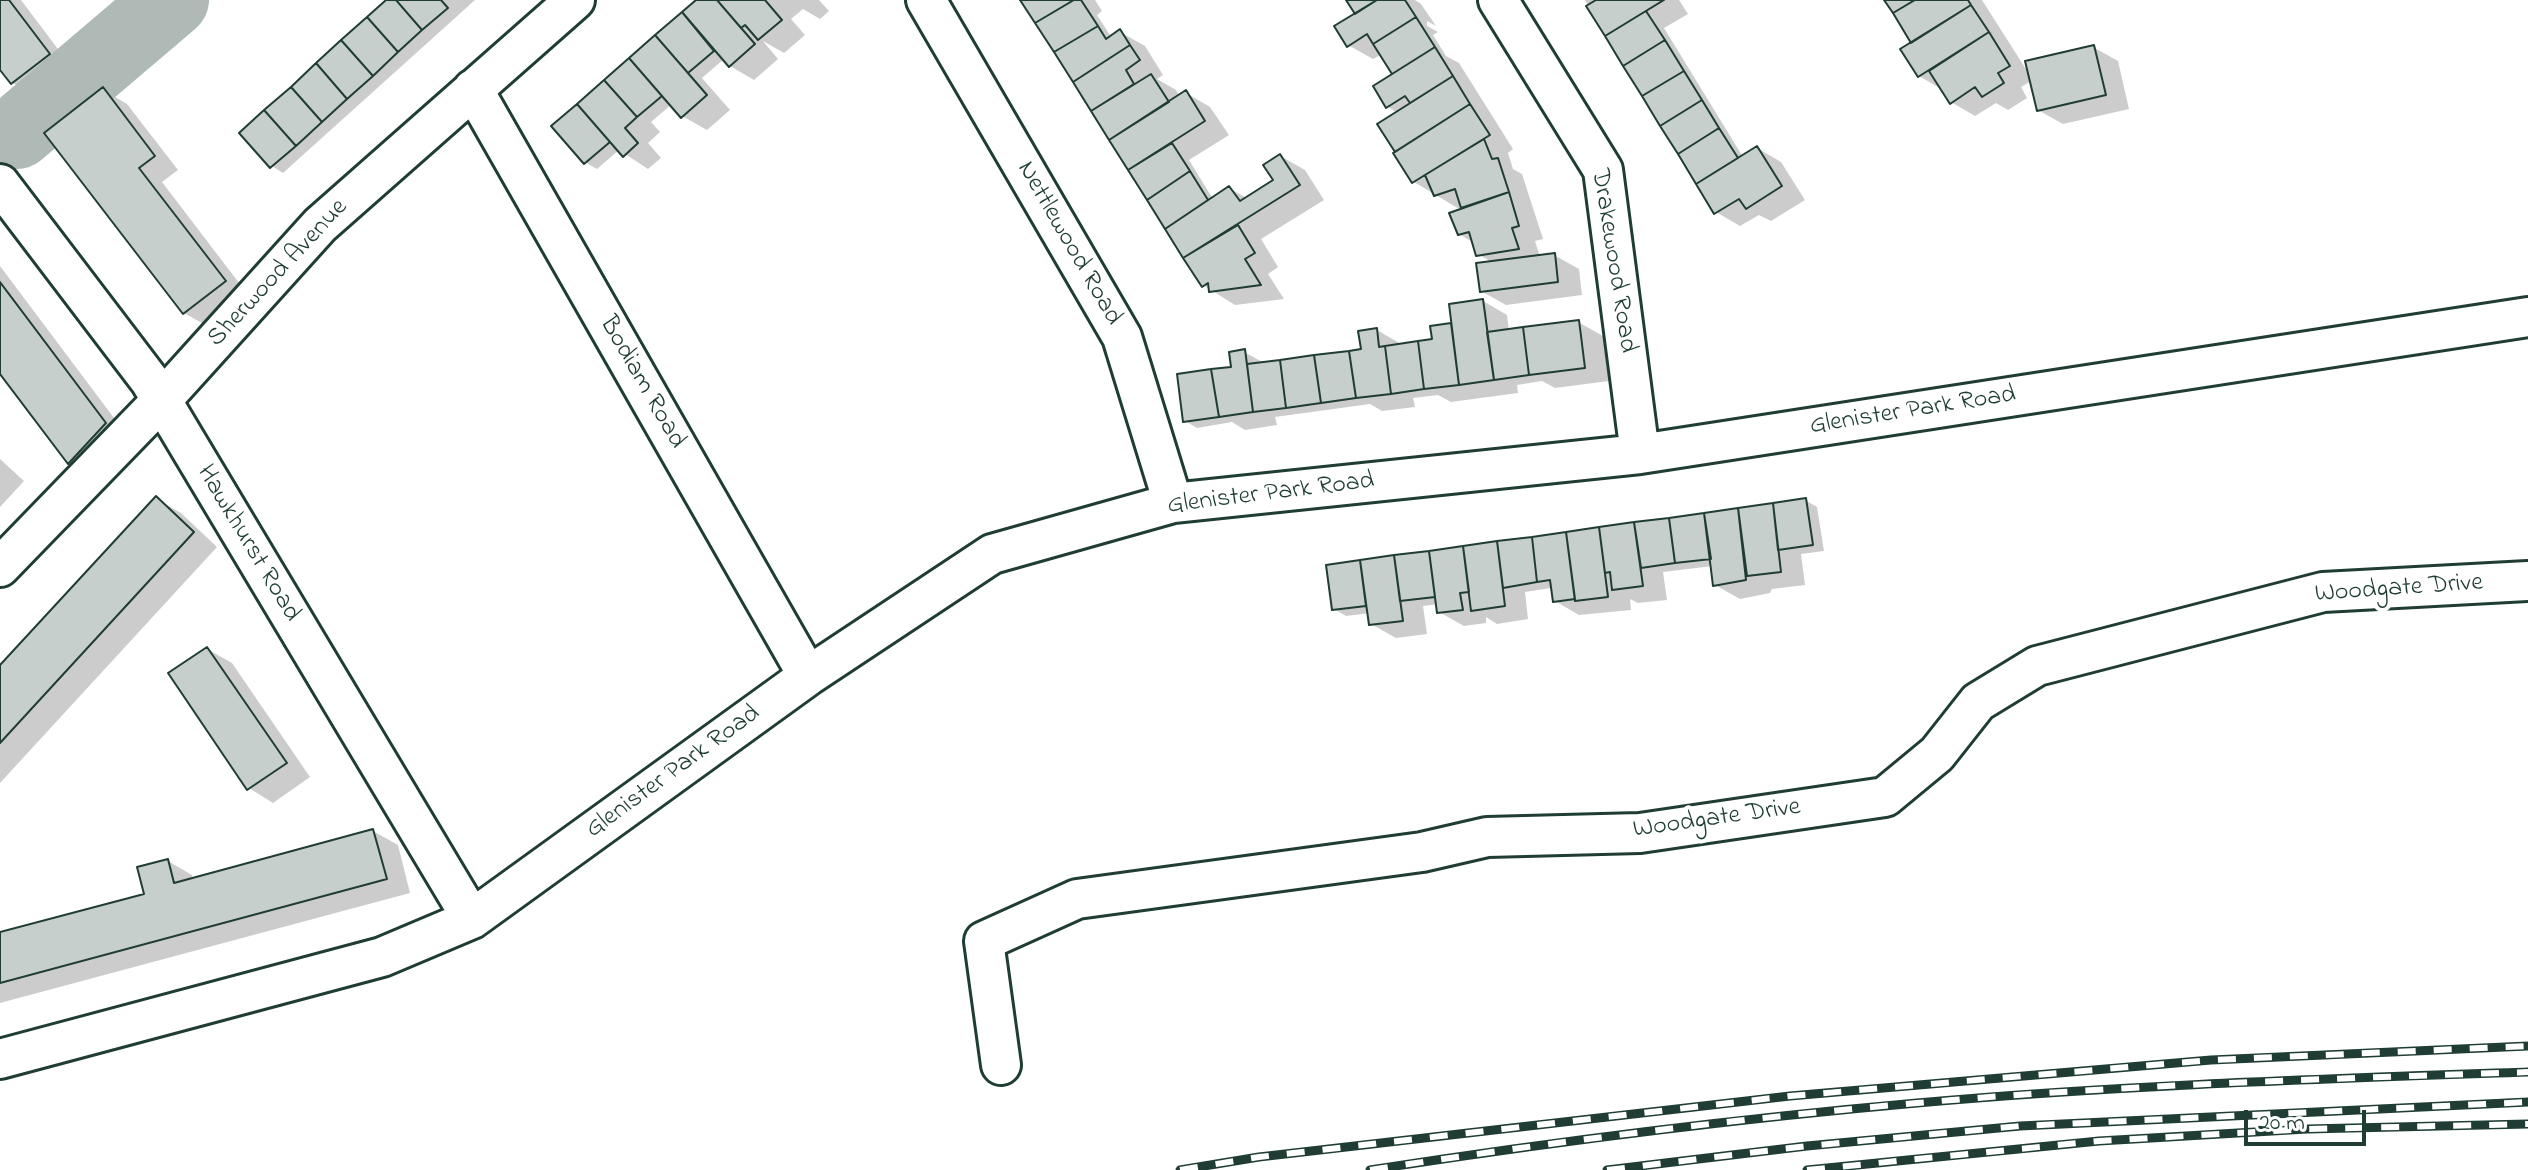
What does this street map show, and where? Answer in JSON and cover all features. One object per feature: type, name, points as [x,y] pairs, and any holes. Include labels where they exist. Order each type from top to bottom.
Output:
[{"type":"street","name":"Sherwood Avenue","points":[[0,567],[160,402],[320,225],[575,0]]},
{"type":"street","name":"Nettlewood Road","points":[[926,0],[1122,337],[1173,503]]},
{"type":"street","name":"Drakewood Road","points":[[1498,0],[1603,170],[1640,454]]},
{"type":"street","name":"Bodiam Road","points":[[473,89],[808,676]]},
{"type":"street","name":"Hawkhurst Road","points":[[0,184],[150,381],[472,919]]},
{"type":"street","name":"Glenister Park Road","points":[[0,1059],[382,957],[472,919],[808,676],[992,554],[1173,503],[1640,454],[2528,317]]},
{"type":"street","name":"Woodgate Drive","points":[[1001,1065],[984,941],[1077,899],[1422,852],[1487,837],[1640,833],[1885,797],[1937,754],[1978,702],[2037,666],[2323,592],[2528,581]]},
{"type":"building","points":[[0,0],[9,0],[50,54],[11,84],[0,70]]},
{"type":"building","points":[[386,0],[396,0],[422,30],[398,52],[367,17]]},
{"type":"building","points":[[396,0],[441,0],[448,8],[422,30]]},
{"type":"building","points":[[696,0],[717,0],[755,44],[729,67],[682,12]]},
{"type":"building","points":[[717,0],[765,0],[782,20],[758,40],[745,25],[741,28]]},
{"type":"building","points":[[1020,0],[1074,0],[1035,23]]},
{"type":"building","points":[[1074,0],[1081,0],[1098,26],[1054,52],[1035,23]]},
{"type":"building","points":[[1346,0],[1377,0],[1355,14]]},
{"type":"building","points":[[1377,0],[1405,0],[1416,17],[1373,44],[1367,34],[1347,47],[1334,26]]},
{"type":"building","points":[[1596,0],[1664,0],[1605,36],[1586,6]]},
{"type":"building","points":[[1884,0],[1915,0],[1893,13]]},
{"type":"building","points":[[1915,0],[1968,0],[1971,5],[1911,43],[1893,13]]},
{"type":"building","points":[[1971,5],[1989,32],[1918,77],[1900,49]]},
{"type":"building","points":[[1646,11],[1665,40],[1623,66],[1605,36]]},
{"type":"building","points":[[682,12],[714,51],[688,73],[655,35]]},
{"type":"building","points":[[367,17],[398,52],[373,76],[341,40]]},
{"type":"building","points":[[1416,17],[1435,47],[1392,74],[1373,44]]},
{"type":"building","points":[[1098,26],[1106,39],[1120,29],[1130,45],[1073,82],[1054,52]]},
{"type":"building","points":[[1989,32],[2010,66],[1998,73],[2004,83],[1982,97],[1975,87],[1950,104],[1929,71]]},
{"type":"building","points":[[655,35],[707,95],[681,118],[629,58]]},
{"type":"building","points":[[341,40],[373,76],[347,99],[316,63]]},
{"type":"building","points":[[1665,40],[1684,71],[1642,96],[1623,66]]},
{"type":"building","points":[[1130,45],[1140,60],[1126,70],[1134,84],[1091,111],[1073,82]]},
{"type":"building","points":[[2094,45],[2106,95],[2037,111],[2025,61]]},
{"type":"building","points":[[1435,47],[1453,76],[1410,103],[1405,96],[1386,108],[1373,86]]},
{"type":"building","points":[[629,58],[662,96],[637,117],[604,80]]},
{"type":"building","points":[[316,63],[347,99],[322,122],[291,87]]},
{"type":"building","points":[[1684,71],[1702,100],[1660,126],[1642,96]]},
{"type":"building","points":[[1151,74],[1169,102],[1109,140],[1091,111]]},
{"type":"building","points":[[1453,76],[1470,104],[1395,152],[1377,124]]},
{"type":"building","points":[[604,80],[637,117],[625,128],[638,143],[623,157],[577,104]]},
{"type":"building","points":[[103,87],[155,156],[139,168],[226,281],[183,314],[44,133]]},
{"type":"building","points":[[291,87],[322,122],[296,146],[264,110]]},
{"type":"building","points":[[1186,90],[1205,121],[1128,170],[1109,140]]},
{"type":"building","points":[[1702,100],[1719,128],[1678,154],[1660,126]]},
{"type":"building","points":[[577,104],[610,142],[584,164],[551,126]]},
{"type":"building","points":[[1470,104],[1490,135],[1412,183],[1393,153]]},
{"type":"building","points":[[264,110],[296,146],[270,168],[239,133]]},
{"type":"building","points":[[1719,128],[1738,158],[1696,184],[1678,154]]},
{"type":"building","points":[[1484,139],[1492,159],[1498,158],[1509,192],[1461,208],[1455,189],[1434,196],[1425,175]]},
{"type":"building","points":[[1172,143],[1190,171],[1147,200],[1128,170]]},
{"type":"building","points":[[1757,146],[1782,186],[1746,209],[1739,199],[1714,214],[1696,184]]},
{"type":"building","points":[[1280,154],[1300,185],[1183,258],[1165,229],[1229,186],[1240,201],[1273,180],[1263,165]]},
{"type":"building","points":[[1190,171],[1208,200],[1165,229],[1147,200]]},
{"type":"building","points":[[1509,192],[1519,226],[1512,228],[1519,249],[1476,256],[1469,232],[1458,235],[1449,213]]},
{"type":"building","points":[[1238,225],[1255,253],[1245,259],[1261,285],[1209,292],[1208,283],[1202,287],[1183,258]]},
{"type":"building","points":[[1555,253],[1558,282],[1480,292],[1476,263]]},
{"type":"building","points":[[0,282],[106,423],[68,464],[0,374]]},
{"type":"building","points":[[1483,299],[1494,380],[1459,385],[1449,304]]},
{"type":"building","points":[[1579,320],[1585,368],[1529,375],[1523,327]]},
{"type":"building","points":[[1451,323],[1459,385],[1424,389],[1418,341],[1432,339],[1430,326]]},
{"type":"building","points":[[1523,327],[1529,375],[1494,380],[1487,332]]},
{"type":"building","points":[[1377,328],[1379,347],[1385,346],[1391,394],[1356,398],[1349,351],[1361,349],[1358,331]]},
{"type":"building","points":[[1418,341],[1424,389],[1391,394],[1385,346]]},
{"type":"building","points":[[1245,349],[1253,412],[1219,417],[1211,369],[1231,367],[1229,352]]},
{"type":"building","points":[[1349,351],[1356,398],[1321,403],[1314,355]]},
{"type":"building","points":[[1314,355],[1321,403],[1286,408],[1280,360]]},
{"type":"building","points":[[1280,360],[1286,408],[1253,412],[1247,364]]},
{"type":"building","points":[[1211,369],[1219,417],[1183,422],[1177,374]]},
{"type":"building","points":[[156,496],[194,532],[0,743],[0,665]]},
{"type":"building","points":[[1806,498],[1813,545],[1778,550],[1773,503]]},
{"type":"building","points":[[1773,503],[1781,572],[1747,576],[1738,508]]},
{"type":"building","points":[[1738,508],[1746,580],[1713,586],[1704,513]]},
{"type":"building","points":[[1704,513],[1711,559],[1675,563],[1669,518]]},
{"type":"building","points":[[1669,518],[1675,563],[1641,568],[1634,522]]},
{"type":"building","points":[[1634,522],[1643,586],[1612,590],[1610,572],[1605,573],[1599,527]]},
{"type":"building","points":[[1599,527],[1608,597],[1575,601],[1566,532]]},
{"type":"building","points":[[1566,532],[1575,599],[1553,602],[1550,580],[1537,582],[1532,537]]},
{"type":"building","points":[[1532,537],[1537,582],[1503,588],[1497,541]]},
{"type":"building","points":[[1497,541],[1505,606],[1471,611],[1463,546]]},
{"type":"building","points":[[1463,546],[1469,592],[1460,593],[1463,610],[1437,613],[1429,551]]},
{"type":"building","points":[[1429,551],[1435,597],[1400,601],[1394,555]]},
{"type":"building","points":[[1394,555],[1403,621],[1369,625],[1360,560]]},
{"type":"building","points":[[1360,560],[1366,606],[1332,610],[1326,565]]},
{"type":"building","points":[[207,647],[287,763],[247,790],[168,673]]},
{"type":"building","points":[[373,829],[387,879],[0,983],[0,932],[144,894],[137,867],[168,859],[174,883]]},
{"type":"waterway","points":[[17,132],[172,0]]},
{"type":"railway","points":[[1180,1170],[1259,1157],[1790,1096],[2211,1060],[2528,1046]]},
{"type":"railway","points":[[1370,1170],[1643,1132],[1917,1103],[2146,1087],[2528,1072]]},
{"type":"railway","points":[[1607,1170],[1807,1146],[2020,1126],[2528,1102]]},
{"type":"railway","points":[[1807,1170],[2099,1141],[2307,1129],[2528,1124]]}]
